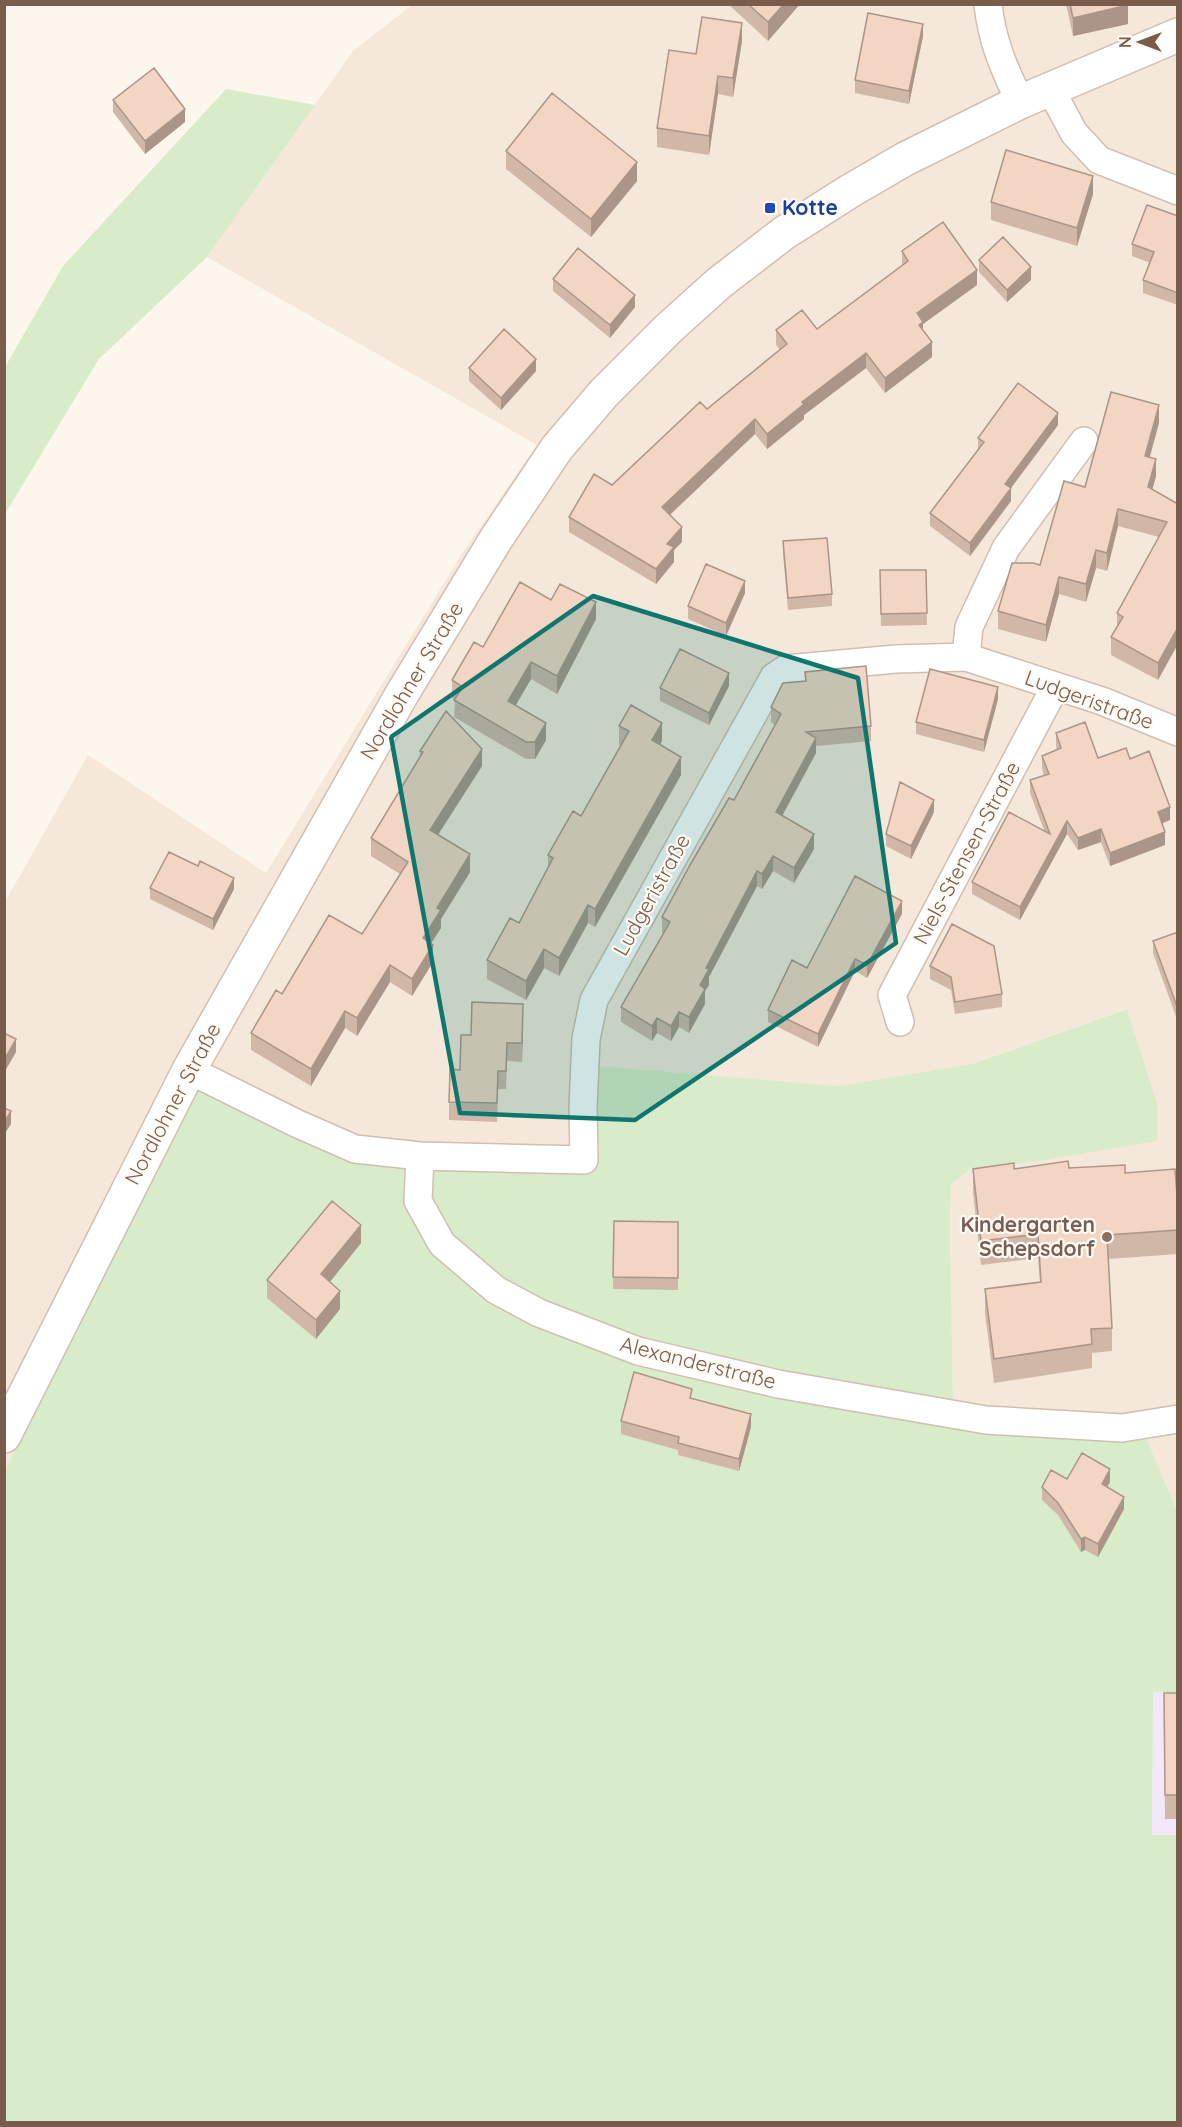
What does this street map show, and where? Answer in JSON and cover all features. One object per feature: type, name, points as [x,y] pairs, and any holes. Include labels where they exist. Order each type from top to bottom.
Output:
[{"type":"street","points":[[988,4],[991,31],[1001,63],[1020,102]]},
{"type":"street","name":"Nordlohner Straße","points":[[4,1436],[189,1070],[402,694],[496,539],[557,448],[604,393],[668,329],[719,283],[784,233],[887,169],[1020,102],[1178,35]]},
{"type":"street","points":[[1051,90],[1074,133],[1099,160],[1178,191]]},
{"type":"street","points":[[966,657],[969,627],[1006,548],[1084,441]]},
{"type":"street","name":"Ludgeristraße","points":[[420,1156],[584,1160],[583,1107],[586,1039],[594,1000],[774,677],[786,669],[896,659],[966,657],[1102,701],[1178,732]]},
{"type":"street","name":"Niels-Stensen-Straße","points":[[900,1022],[892,995],[1054,687]]},
{"type":"street","points":[[189,1070],[298,1124],[355,1149],[420,1156]]},
{"type":"street","name":"Alexanderstraße","points":[[420,1156],[418,1201],[442,1244],[496,1290],[539,1312],[638,1352],[778,1384],[986,1420],[1122,1428],[1178,1419]]},
{"type":"highlighted area","points":[[593,596],[858,678],[896,943],[635,1120],[460,1113],[391,737]]},
{"type":"shaded area","points":[[412,5],[1177,5],[1177,1511],[1143,1430],[983,1421],[953,1399],[951,1184],[970,1170],[1034,1162],[1157,1141],[1126,1009],[975,1063],[839,1086],[599,1066],[595,1149],[415,1145],[346,1135],[192,1081],[5,1473],[5,902],[88,755],[266,873],[463,552],[537,445],[207,257],[353,51]]},
{"type":"shaded area","points":[[1153,1692],[1177,1692],[1177,1835],[1152,1835]]},
{"type":"green space","points":[[226,89],[315,105],[207,257],[99,359],[5,514],[5,367],[63,266]]},
{"type":"green space","points":[[1127,1009],[1157,1104],[1157,1141],[1034,1162],[970,1170],[951,1184],[953,1399],[984,1421],[1143,1430],[1177,1511],[1177,1692],[1153,1692],[1152,1835],[1177,1835],[1177,2122],[5,2122],[4,1473],[192,1081],[346,1135],[415,1145],[595,1148],[599,1066],[839,1086],[975,1063]]},
{"type":"building","points":[[748,4],[784,4],[768,22]]},
{"type":"building","points":[[1070,4],[1128,4],[1128,5],[1073,18]]},
{"type":"building","points":[[868,13],[923,24],[909,91],[855,80]]},
{"type":"building","points":[[702,17],[742,23],[733,78],[718,76],[709,136],[657,128],[669,50],[696,54]]},
{"type":"building","points":[[154,68],[185,109],[145,141],[113,100]]},
{"type":"building","points":[[552,93],[637,162],[591,219],[506,151]]},
{"type":"building","points":[[1006,150],[1093,176],[1077,228],[991,202]]},
{"type":"building","points":[[1147,205],[1178,216],[1178,293],[1143,280],[1154,252],[1132,244]]},
{"type":"building","points":[[943,222],[977,270],[917,313],[923,322],[919,325],[932,342],[885,378],[866,353],[802,402],[804,404],[767,434],[755,419],[662,507],[682,527],[667,544],[674,547],[656,569],[569,517],[594,474],[612,485],[700,402],[707,409],[787,344],[776,330],[802,310],[817,329],[908,261],[902,251]]},
{"type":"building","points":[[1003,237],[1031,267],[1007,290],[979,260]]},
{"type":"building","points":[[578,248],[635,295],[610,325],[553,279]]},
{"type":"building","points":[[504,329],[536,359],[501,398],[469,368]]},
{"type":"building","points":[[1018,383],[1058,413],[1005,484],[1011,488],[970,543],[930,513],[984,442],[978,438]]},
{"type":"building","points":[[1111,392],[1159,405],[1145,456],[1156,459],[1148,487],[1178,504],[1178,627],[1158,663],[1111,637],[1123,617],[1117,613],[1167,522],[1118,509],[1107,553],[1096,550],[1086,584],[1059,577],[1046,625],[998,611],[1012,563],[1040,565],[1064,481],[1085,487]]},
{"type":"building","points":[[827,538],[832,594],[788,598],[783,541]]},
{"type":"building","points":[[706,564],[745,581],[726,623],[688,606]]},
{"type":"building","points":[[880,570],[926,570],[927,613],[881,614]]},
{"type":"building","points":[[520,582],[551,600],[560,584],[596,602],[557,676],[531,662],[508,701],[546,723],[535,742],[526,742],[454,700],[463,687],[452,680],[474,642],[483,647]]},
{"type":"building","points":[[680,649],[729,673],[709,713],[660,688]]},
{"type":"building","points":[[866,666],[871,726],[806,732],[816,738],[776,812],[814,834],[794,868],[773,856],[762,874],[757,871],[706,968],[709,969],[700,985],[705,989],[689,1017],[679,1012],[671,1026],[657,1018],[652,1026],[621,1007],[670,922],[662,917],[690,865],[729,798],[734,800],[781,714],[771,707],[783,683],[806,681],[805,672]]},
{"type":"building","points":[[930,669],[998,687],[984,740],[916,722]]},
{"type":"building","points":[[631,705],[662,723],[652,740],[681,757],[595,909],[588,905],[559,958],[544,949],[526,981],[487,960],[510,918],[519,923],[553,858],[548,855],[573,811],[581,816],[629,731],[619,726]]},
{"type":"building","points":[[446,711],[482,749],[430,830],[470,854],[437,908],[441,910],[423,938],[433,945],[412,979],[390,965],[357,1018],[345,1011],[311,1069],[251,1033],[276,990],[282,994],[329,915],[362,934],[408,862],[371,838],[423,752],[420,751]]},
{"type":"building","points":[[1085,722],[1098,758],[1126,748],[1130,759],[1149,751],[1170,807],[1158,812],[1165,832],[1110,853],[1101,829],[1078,838],[1067,821],[1020,907],[972,882],[1009,812],[1050,834],[1030,780],[1049,774],[1042,756],[1061,748],[1056,733]]},
{"type":"building","points":[[900,782],[934,800],[911,846],[886,834]]},
{"type":"building","points":[[169,852],[198,866],[200,861],[234,878],[213,919],[150,888]]},
{"type":"building","points":[[855,876],[902,901],[867,965],[855,959],[818,1034],[768,1010],[792,960],[807,968]]},
{"type":"building","points":[[952,924],[994,946],[1002,994],[955,1002],[951,977],[930,966]]},
{"type":"building","points":[[1178,932],[1178,1009],[1153,941]]},
{"type":"building","points":[[472,1002],[523,1004],[522,1043],[507,1043],[506,1071],[498,1071],[497,1103],[449,1102],[450,1069],[460,1070],[461,1035],[471,1035]]},
{"type":"building","points":[[4,1033],[16,1039],[4,1060]]},
{"type":"building","points":[[4,1108],[11,1111],[4,1123]]},
{"type":"building","points":[[1068,1161],[1069,1168],[1125,1165],[1125,1173],[1175,1169],[1178,1230],[1107,1235],[1112,1328],[1091,1329],[1092,1344],[994,1359],[985,1289],[1041,1282],[1038,1234],[981,1241],[973,1169],[1014,1163],[1014,1169]]},
{"type":"building","points":[[332,1201],[361,1225],[321,1274],[340,1291],[316,1320],[267,1280]]},
{"type":"building","points":[[614,1221],[678,1222],[678,1278],[613,1277]]},
{"type":"building","points":[[634,1372],[692,1389],[690,1398],[751,1414],[739,1459],[678,1443],[679,1437],[621,1421]]},
{"type":"building","points":[[1082,1453],[1110,1469],[1102,1484],[1124,1497],[1098,1544],[1085,1537],[1081,1539],[1058,1503],[1042,1487],[1051,1470],[1067,1479]]},
{"type":"building","points":[[1164,1693],[1178,1693],[1178,1795],[1165,1795]]},
{"type":"place","name":"Kotte","points":[[770,208]]},
{"type":"place","name":"Kindergarten Schepsdorf","points":[[1107,1237]]}]
